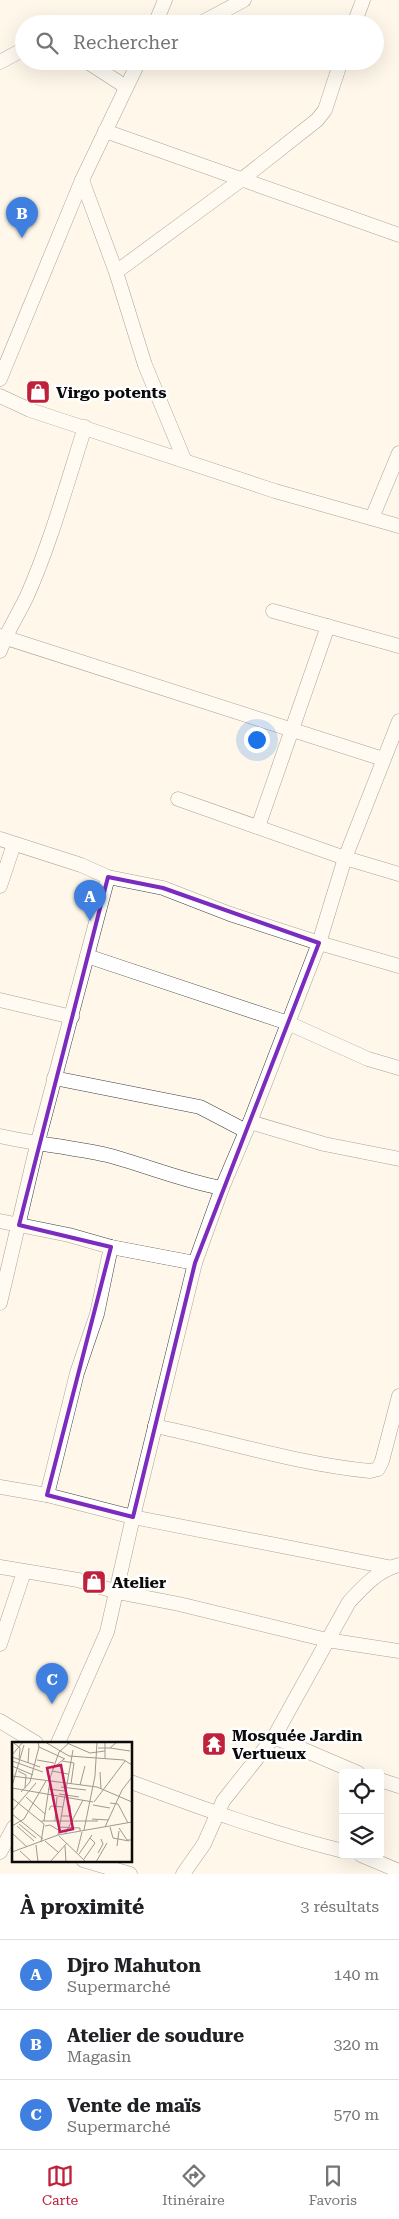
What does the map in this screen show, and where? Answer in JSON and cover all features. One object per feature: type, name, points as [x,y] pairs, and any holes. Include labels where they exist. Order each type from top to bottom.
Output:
[{"type":"street","points":[[159,15],[165,0]]},
{"type":"street","points":[[216,15],[244,0]]},
{"type":"street","points":[[357,15],[363,0]]},
{"type":"street","points":[[0,62],[15,54]]},
{"type":"street","points":[[100,70],[126,87]]},
{"type":"street","points":[[0,379],[82,180],[135,70]]},
{"type":"street","points":[[116,272],[241,180],[317,120],[325,110],[338,70]]},
{"type":"street","points":[[105,131],[399,235]]},
{"type":"street","points":[[82,180],[116,272],[144,364],[184,459]]},
{"type":"street","points":[[1,399],[284,494],[399,526]]},
{"type":"street","points":[[85,427],[58,511],[27,596],[2,641],[383,759]]},
{"type":"street","points":[[372,518],[399,453]]},
{"type":"street","points":[[273,611],[399,646]]},
{"type":"street","points":[[258,827],[328,626]]},
{"type":"street","points":[[58,1742],[107,1632],[132,1517],[195,1263],[222,1188],[319,944],[345,858],[399,721]]},
{"type":"street","points":[[178,799],[345,858],[399,874]]},
{"type":"street","points":[[0,839],[108,876],[163,888],[215,909],[319,944],[399,966]]},
{"type":"street","points":[[0,886],[14,844]]},
{"type":"street","points":[[0,1303],[37,1144],[108,876]]},
{"type":"street","points":[[87,956],[288,1024],[368,1059],[399,1068]]},
{"type":"street","points":[[0,1000],[72,1017]]},
{"type":"street","points":[[54,1078],[200,1107],[248,1126],[399,1160]]},
{"type":"street","points":[[0,1136],[103,1155],[222,1188]]},
{"type":"street","points":[[0,1221],[111,1247],[195,1263]]},
{"type":"street","points":[[47,1495],[77,1373],[97,1314],[111,1247]]},
{"type":"street","points":[[155,1426],[324,1466],[370,1471],[378,1469],[382,1462],[399,1396]]},
{"type":"street","points":[[0,1487],[47,1495],[132,1517],[394,1566]]},
{"type":"street","points":[[183,1874],[204,1844],[223,1801],[274,1737],[316,1665],[327,1640],[349,1602],[365,1584],[394,1566]]},
{"type":"street","points":[[0,1567],[78,1580],[117,1592],[179,1604],[327,1640],[399,1651]]},
{"type":"street","points":[[0,1644],[24,1572]]},
{"type":"street","points":[[0,1720],[34,1742]]},
{"type":"street","points":[[274,1737],[349,1769]]},
{"type":"street","points":[[384,1781],[399,1786]]},
{"type":"street","points":[[132,1782],[216,1814],[339,1850]]},
{"type":"street","points":[[370,1859],[399,1871]]},
{"type":"street","points":[[90,1862],[130,1874]]},
{"type":"highlighted area","points":[[108,877],[163,888],[319,943],[195,1263],[133,1517],[47,1495],[111,1247],[19,1225]]},
{"type":"place","name":"Atelier de soudure","points":[[22,238]]},
{"type":"place","name":"Virgo potents","points":[[38,392]]},
{"type":"place","name":"Djro Mahuton","points":[[90,921]]},
{"type":"place","name":"Atelier","points":[[94,1582]]},
{"type":"place","name":"Vente de maïs","points":[[52,1704]]},
{"type":"place","name":"Mosquée Jardin Vertueux","points":[[214,1744]]}]
